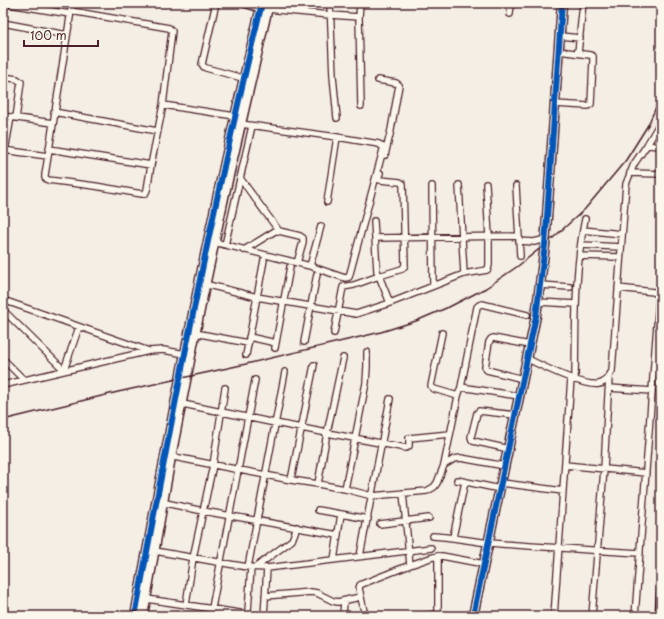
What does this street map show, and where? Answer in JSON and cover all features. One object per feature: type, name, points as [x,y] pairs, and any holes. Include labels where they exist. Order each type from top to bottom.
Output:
[{"type":"street","points":[[3,3],[70,12],[169,28],[172,30],[163,104],[145,194],[46,179],[45,175],[54,112],[70,12],[72,3]]},
{"type":"street","points":[[216,3],[202,64],[206,68],[247,79]]},
{"type":"street","points":[[246,3],[330,15],[359,16]]},
{"type":"street","points":[[330,3],[333,76],[337,118]]},
{"type":"street","points":[[360,3],[359,16],[362,106]]},
{"type":"street","points":[[510,14],[511,3]]},
{"type":"street","points":[[473,616],[519,396],[524,379],[536,316],[546,238],[562,3]]},
{"type":"street","points":[[578,53],[583,3]]},
{"type":"street","points":[[135,616],[195,333],[218,190],[235,116],[247,79],[265,6]]},
{"type":"street","points":[[3,23],[67,35]]},
{"type":"street","points":[[560,36],[580,38]]},
{"type":"street","points":[[555,104],[588,106],[591,104],[593,58],[591,55],[558,51]]},
{"type":"street","points":[[3,76],[17,79],[20,82],[14,117],[4,150],[3,162]]},
{"type":"street","points":[[179,403],[185,354],[202,283],[214,242],[241,124],[247,79]]},
{"type":"street","points":[[334,333],[343,287],[354,285],[402,269],[404,267],[405,238],[402,183],[378,179],[391,130],[398,85],[396,83],[378,80]]},
{"type":"street","points":[[163,104],[235,116]]},
{"type":"street","points":[[54,112],[157,131]]},
{"type":"street","points":[[3,116],[53,123]]},
{"type":"street","points":[[528,359],[573,379],[598,384],[603,383],[609,377],[612,371],[624,191],[638,156],[647,145],[661,121]]},
{"type":"street","points":[[214,242],[310,266],[345,278],[350,276],[383,150],[383,147],[379,144],[241,124]]},
{"type":"street","points":[[225,245],[252,126]]},
{"type":"street","points":[[327,202],[337,137]]},
{"type":"street","points":[[647,145],[661,146]]},
{"type":"street","points":[[49,149],[150,165]]},
{"type":"street","points":[[4,150],[48,156]]},
{"type":"street","points":[[630,173],[661,174]]},
{"type":"street","points":[[240,178],[279,231]]},
{"type":"street","points":[[202,283],[257,296],[338,312],[359,314],[464,274],[486,271],[489,265],[486,184]]},
{"type":"street","points":[[459,185],[464,274]]},
{"type":"street","points":[[432,186],[433,286]]},
{"type":"street","points":[[516,186],[520,256]]},
{"type":"street","points":[[554,616],[573,379],[576,304],[581,245],[585,219]]},
{"type":"street","points":[[374,221],[377,267],[390,303]]},
{"type":"street","points":[[310,266],[321,226]]},
{"type":"street","points":[[583,230],[622,234]]},
{"type":"street","points":[[244,250],[272,233],[279,231],[300,236],[303,238],[304,242],[297,263]]},
{"type":"street","points":[[376,238],[489,237],[519,238],[534,242],[546,238]]},
{"type":"street","points":[[581,245],[621,247]]},
{"type":"street","points":[[580,256],[620,257]]},
{"type":"street","points":[[246,355],[264,260]]},
{"type":"street","points":[[195,333],[249,340],[275,346],[290,267]]},
{"type":"street","points":[[304,342],[317,274]]},
{"type":"street","points":[[540,285],[570,287]]},
{"type":"street","points":[[618,288],[654,292],[658,295],[635,616]]},
{"type":"street","points":[[3,300],[149,351]]},
{"type":"street","points":[[538,302],[576,304]]},
{"type":"street","points":[[169,456],[345,489],[372,496],[426,491],[434,486],[444,465],[477,307],[482,304],[527,315]]},
{"type":"street","points":[[3,310],[64,370]]},
{"type":"street","points":[[64,370],[79,327]]},
{"type":"street","points":[[442,333],[431,386],[434,389],[458,396]]},
{"type":"street","points":[[524,379],[487,370],[485,367],[489,342],[493,338],[530,345]]},
{"type":"street","points":[[3,385],[149,351],[163,350],[185,354]]},
{"type":"street","points":[[345,489],[366,383],[367,352]]},
{"type":"street","points":[[318,484],[343,358]]},
{"type":"street","points":[[3,359],[24,380]]},
{"type":"street","points":[[291,480],[314,365]]},
{"type":"street","points":[[147,599],[244,614],[248,612],[256,520],[285,372]]},
{"type":"street","points":[[592,616],[604,469],[609,377]]},
{"type":"street","points":[[212,608],[255,380]]},
{"type":"street","points":[[461,387],[519,396]]},
{"type":"street","points":[[186,604],[193,558],[213,465],[225,388]]},
{"type":"street","points":[[609,388],[652,391]]},
{"type":"street","points":[[360,556],[390,399]]},
{"type":"street","points":[[179,403],[248,418],[407,448],[409,446],[410,438],[450,434]]},
{"type":"street","points":[[509,449],[473,441],[471,437],[477,413],[479,411],[516,415]]},
{"type":"street","points":[[444,465],[454,459],[461,458],[505,466]]},
{"type":"street","points":[[565,465],[646,473]]},
{"type":"street","points":[[457,480],[501,486],[563,490]]},
{"type":"street","points":[[453,537],[465,482]]},
{"type":"street","points":[[403,493],[410,565]]},
{"type":"street","points":[[160,502],[338,535]]},
{"type":"street","points":[[143,616],[155,551],[160,502]]},
{"type":"street","points":[[318,510],[368,519]]},
{"type":"street","points":[[334,560],[341,514]]},
{"type":"street","points":[[380,524],[430,518]]},
{"type":"street","points":[[251,567],[292,540],[297,527]]},
{"type":"street","points":[[433,536],[559,548],[640,553]]},
{"type":"street","points":[[155,551],[220,563],[266,568],[431,548]]},
{"type":"street","points":[[365,616],[360,597],[360,585],[428,558],[438,556],[484,564]]},
{"type":"street","points":[[438,556],[438,614]]},
{"type":"street","points":[[264,616],[266,568]]},
{"type":"street","points":[[264,596],[311,592],[317,593],[336,602],[360,597]]},
{"type":"street","points":[[343,616],[344,601]]},
{"type":"street","points":[[424,616],[438,614],[463,616]]},
{"type":"railway","points":[[3,420],[381,332],[416,321],[451,306],[486,288],[518,266],[553,238],[585,209],[626,160],[648,125],[661,96]]},
{"type":"railway","points":[[655,616],[661,522]]},
{"type":"cycle path","points":[[135,616],[210,232],[226,156],[262,3]]},
{"type":"cycle path","points":[[473,616],[536,316],[545,245],[562,3]]}]
